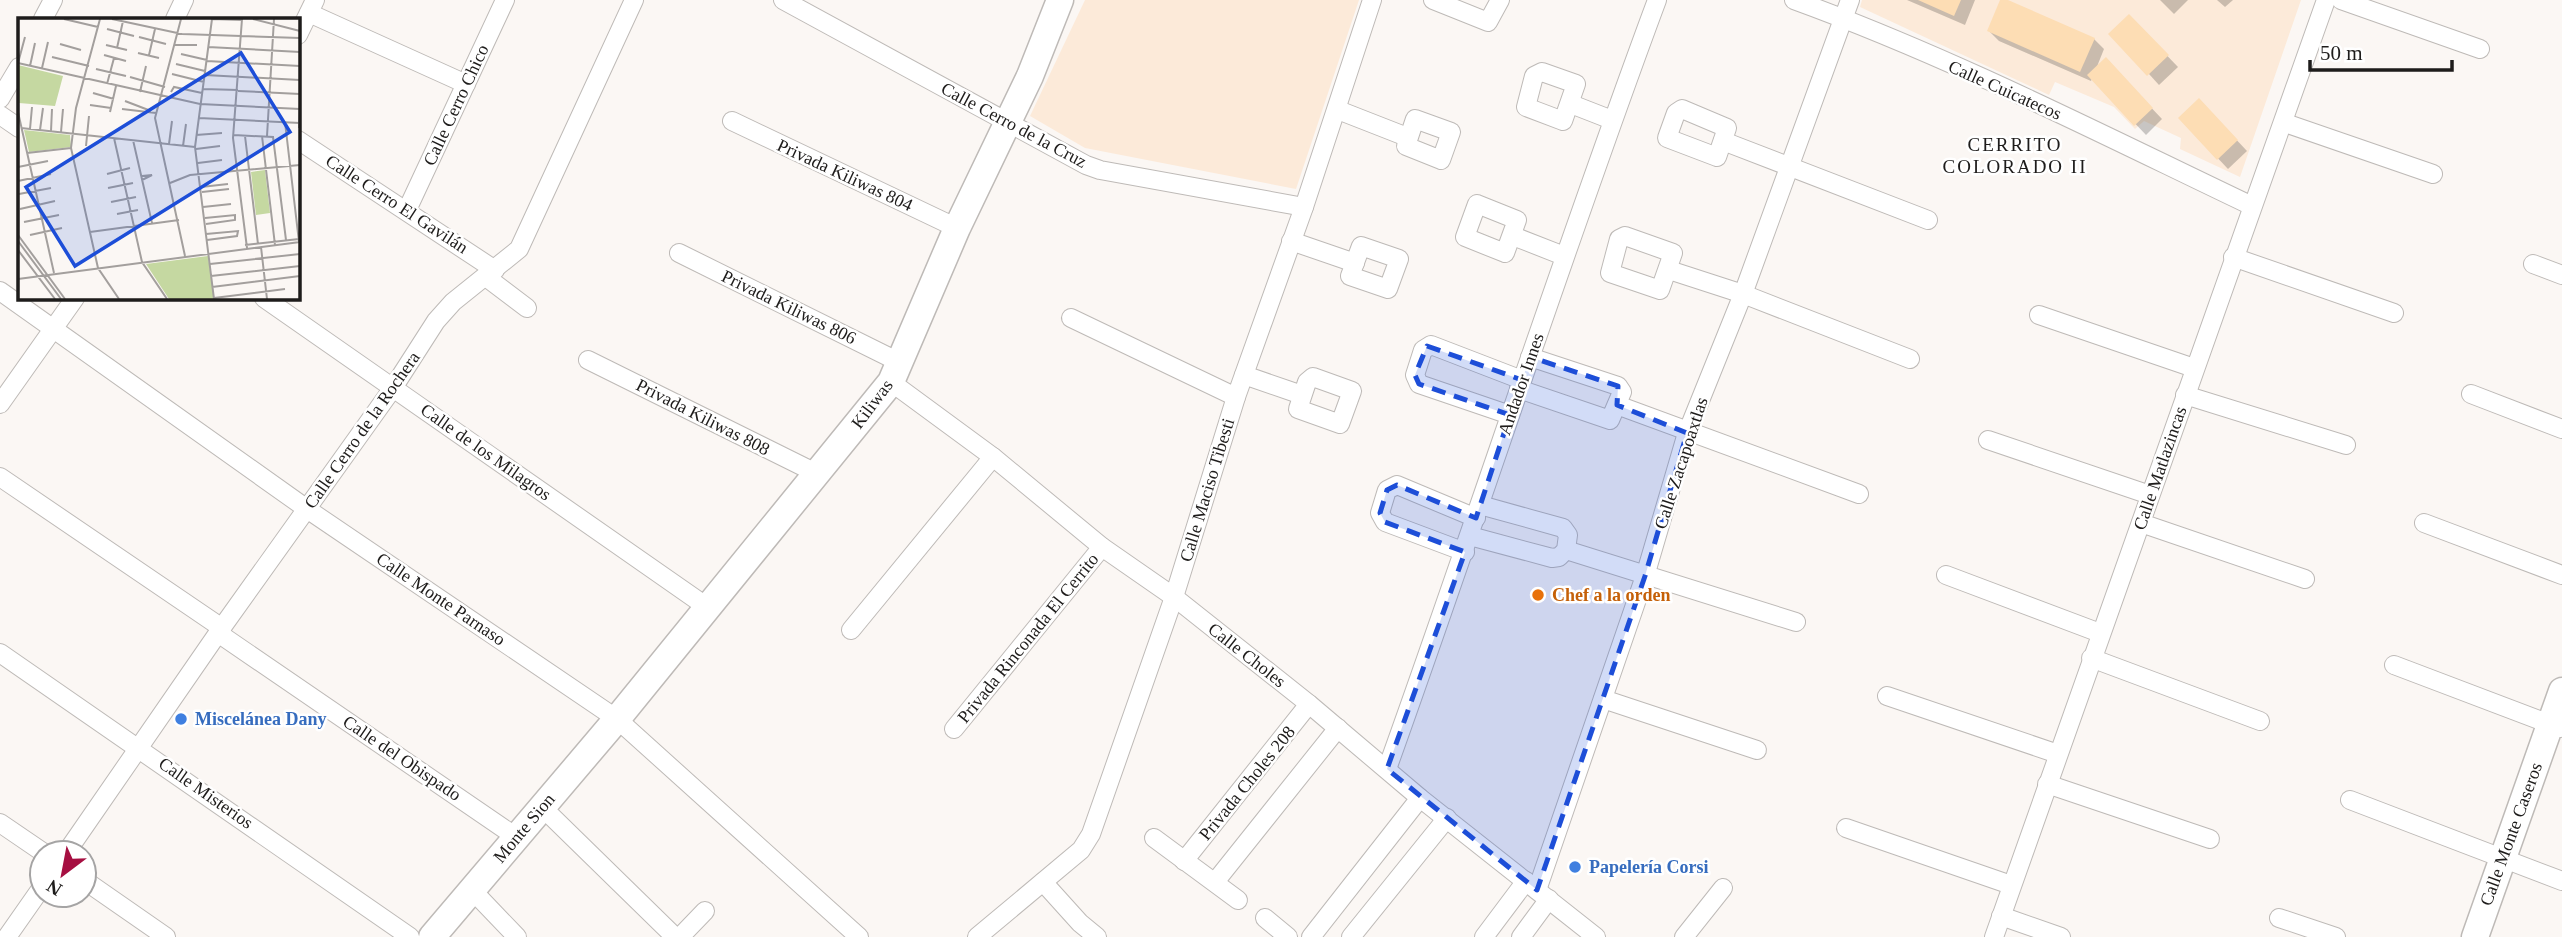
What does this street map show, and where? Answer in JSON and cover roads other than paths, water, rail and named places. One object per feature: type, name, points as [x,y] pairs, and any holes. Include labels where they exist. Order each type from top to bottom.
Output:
[{"type":"street","points":[[43,18],[52,0]]},
{"type":"street","points":[[175,18],[184,0]]},
{"type":"street","name":"Calle Cerro Chico","points":[[407,210],[505,0]]},
{"type":"street","name":"Calle Cerro de la Rochera","points":[[76,839],[220,630],[393,388],[436,321],[453,302],[519,249],[634,0]]},
{"type":"street","name":"Calle Cerro de la Cruz","points":[[783,0],[1100,170],[1304,207]]},
{"type":"street","name":"Kiliwas","points":[[617,719],[818,474],[895,372],[957,228],[1008,123],[1059,0]]},
{"type":"street","name":"Calle Maciso Tibesti","points":[[977,937],[1080,850],[1091,834],[1174,597],[1236,397],[1338,110],[1372,0]]},
{"type":"street","points":[[1433,0],[1453,4],[1488,22],[1500,0]]},
{"type":"street","name":"Andador Innes","points":[[1387,769],[1467,544],[1564,256],[1657,0]]},
{"type":"street","name":"Calle Cuicatecos","points":[[1794,0],[1844,18],[2037,103],[2252,206]]},
{"type":"street","name":"Calle Zacapoaxtlas","points":[[1538,890],[1645,576],[1687,433],[1744,294],[1850,0]]},
{"type":"street","name":"Calle Matlazincas","points":[[1994,937],[2233,257],[2285,123],[2326,0]]},
{"type":"street","points":[[2341,0],[2480,49]]},
{"type":"street","points":[[299,33],[312,7],[466,85]]},
{"type":"street","points":[[0,99],[18,69]]},
{"type":"street","points":[[1571,104],[1612,120]]},
{"type":"street","points":[[1338,110],[1407,137]]},
{"type":"street","points":[[0,115],[18,127]]},
{"type":"street","name":"Privada Kiliwas 804","points":[[732,121],[957,228]]},
{"type":"street","points":[[2285,123],[2433,174]]},
{"type":"street","name":"Calle Cerro El Gavilán","points":[[299,140],[407,210],[491,273],[527,308]]},
{"type":"street","points":[[1723,141],[1928,220]]},
{"type":"street","points":[[1513,236],[1564,256]]},
{"type":"street","points":[[1291,241],[1354,263]]},
{"type":"street","name":"Privada Kiliwas 806","points":[[679,253],[895,372]]},
{"type":"street","points":[[2233,257],[2394,313]]},
{"type":"street","points":[[2533,264],[2562,275]]},
{"type":"street","points":[[1669,270],[1744,294],[1910,359]]},
{"type":"street","name":"Calle Monte Parnaso","points":[[0,290],[307,509],[617,719],[859,937]]},
{"type":"street","points":[[0,404],[74,299]]},
{"type":"street","name":"Calle de los Milagros","points":[[265,299],[707,607]]},
{"type":"street","points":[[2039,315],[2194,368]]},
{"type":"street","points":[[1071,318],[1236,397]]},
{"type":"street","points":[[1510,415],[1419,384],[1415,375],[1423,351],[1431,345],[1520,385],[1606,420],[1612,419],[1622,392],[1618,386],[1530,357]]},
{"type":"street","name":"Privada Kiliwas 808","points":[[588,359],[818,474]]},
{"type":"street","name":"Calle Choles","points":[[895,372],[1102,547],[1174,597],[1309,704],[1420,798],[1596,937]]},
{"type":"street","points":[[1244,374],[1302,395]]},
{"type":"street","points":[[2471,394],[2562,429]]},
{"type":"street","points":[[2185,395],[2346,445]]},
{"type":"street","points":[[1617,405],[1687,433],[1859,494]]},
{"type":"street","points":[[1988,440],[2150,495]]},
{"type":"street","points":[[851,630],[993,457]]},
{"type":"street","name":"Calle del Obispado","points":[[0,477],[516,837]]},
{"type":"street","points":[[1397,485],[1478,511],[1563,528],[1568,535],[1566,550],[1559,557],[1552,558],[1467,544],[1385,522],[1380,513],[1387,490],[1397,485]]},
{"type":"street","points":[[2141,523],[2305,579]]},
{"type":"street","points":[[2424,523],[2562,575]]},
{"type":"street","name":"Privada Rinconada El Cerrito","points":[[954,729],[1102,547]]},
{"type":"street","points":[[1566,550],[1796,622]]},
{"type":"street","points":[[1946,575],[2100,633]]},
{"type":"street","name":"Calle Misterios","points":[[0,653],[140,747],[410,937]]},
{"type":"street","points":[[2091,658],[2260,721]]},
{"type":"street","points":[[2394,665],[2556,727]]},
{"type":"street","name":"Calle Monte Caseros","points":[[2475,937],[2501,859],[2556,727],[2562,691]]},
{"type":"street","points":[[1887,696],[2058,754]]},
{"type":"street","points":[[1603,699],[1757,750]]},
{"type":"street","name":"Privada Choles 208","points":[[1184,861],[1309,704]]},
{"type":"street","name":"Monte Sion","points":[[432,937],[617,719]]},
{"type":"street","name":"Privada Choles 208","points":[[1215,882],[1338,728]]},
{"type":"street","points":[[2047,784],[2210,839]]},
{"type":"street","points":[[1311,937],[1420,798]]},
{"type":"street","points":[[2350,800],[2562,881]]},
{"type":"street","points":[[542,807],[677,937],[705,911]]},
{"type":"street","points":[[1351,937],[1447,818]]},
{"type":"street","points":[[0,823],[28,842]]},
{"type":"street","points":[[1846,828],[2011,885]]},
{"type":"street","points":[[1154,838],[1238,900]]},
{"type":"street","points":[[1043,882],[1080,930],[1097,937]]},
{"type":"street","points":[[1684,937],[1723,888]]},
{"type":"street","points":[[98,890],[166,937]]},
{"type":"street","points":[[471,890],[517,937]]},
{"type":"street","points":[[1484,937],[1538,890]]},
{"type":"street","points":[[1521,937],[1538,890]]},
{"type":"street","points":[[7,937],[28,907]]},
{"type":"street","points":[[2001,916],[2061,937]]},
{"type":"street","points":[[1265,918],[1288,937]]},
{"type":"street","points":[[2279,918],[2336,937]]},
{"type":"place","name":"Chef a la orden","points":[[1538,595]]},
{"type":"place","name":"Miscelánea Dany","points":[[181,719]]},
{"type":"place","name":"Papelería Corsi","points":[[1575,867]]},
{"type":"district","name":"CERRITO COLORADO II","points":[[2015,155]]}]
